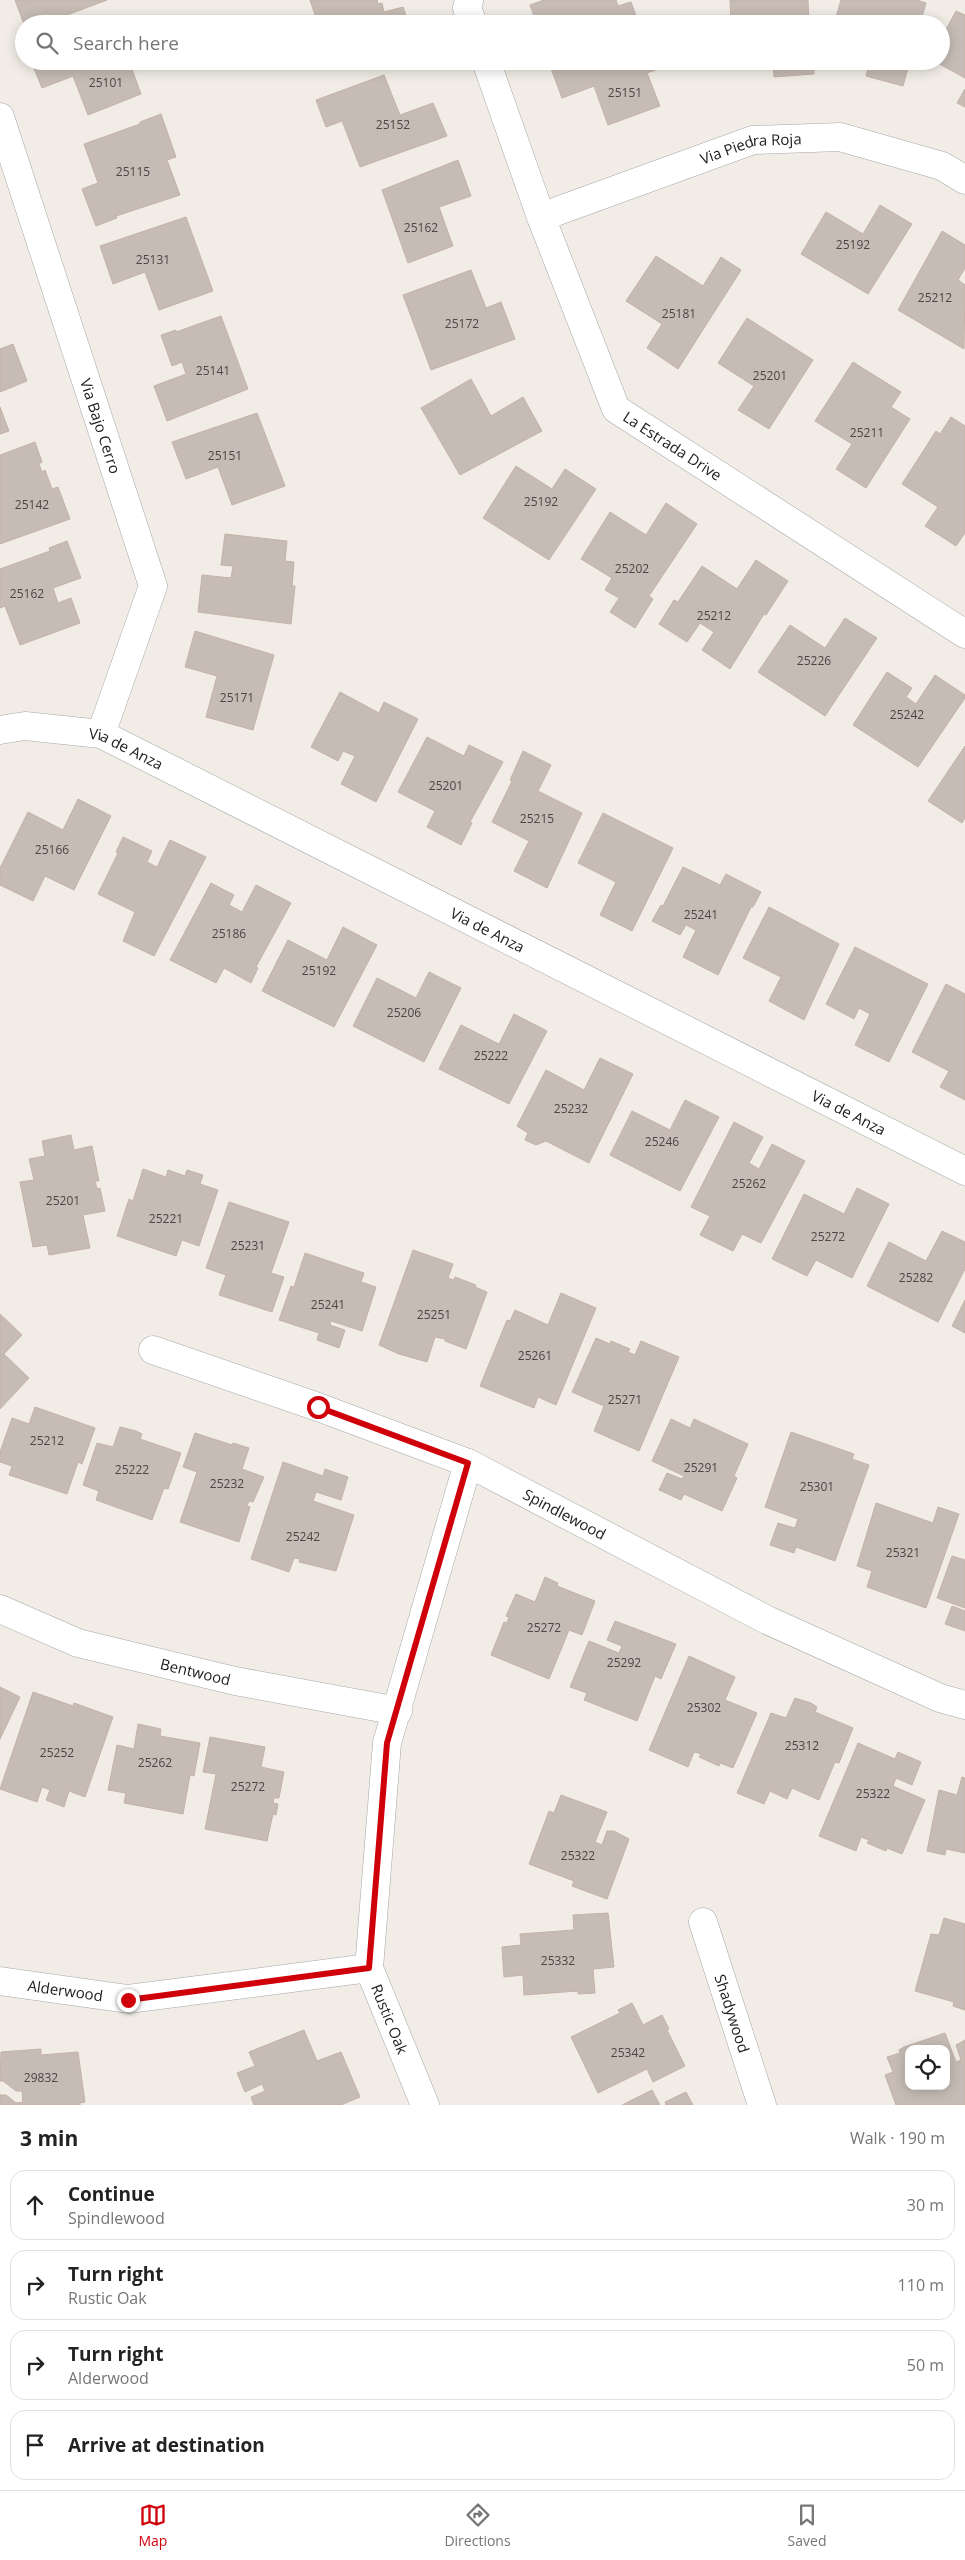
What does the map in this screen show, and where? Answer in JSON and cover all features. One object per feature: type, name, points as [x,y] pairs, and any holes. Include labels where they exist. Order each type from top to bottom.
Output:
[{"type":"street","points":[[469,0],[468,8],[470,15]]},
{"type":"street","name":"La Estrada Drive","points":[[489,70],[541,217],[616,409],[965,634]]},
{"type":"street","name":"Via Bajo Cerro","points":[[0,117],[153,586],[101,734]]},
{"type":"street","name":"Via Piedra Roja","points":[[541,217],[753,140],[840,137],[942,166],[965,180]]},
{"type":"street","name":"Via de Anza","points":[[0,730],[25,726],[101,734],[965,1171]]},
{"type":"street","name":"Spindlewood","points":[[153,1350],[318,1407],[468,1463],[767,1620],[940,1698],[965,1705]]},
{"type":"street","name":"Rustic Oak","points":[[425,2105],[369,1968],[387,1743],[398,1712],[468,1463]]},
{"type":"street","name":"Bentwood","points":[[0,1609],[78,1643],[236,1681],[398,1712]]},
{"type":"street","name":"Shadywood","points":[[703,1922],[762,2105]]},
{"type":"street","name":"Alderwood","points":[[0,1981],[128,2000],[369,1968]]},
{"type":"building","points":[[15,0],[107,0],[67,15],[21,15]]},
{"type":"building","points":[[310,0],[377,0],[378,4],[382,3],[384,12],[403,7],[406,15],[315,15]]},
{"type":"building","points":[[544,0],[616,0],[618,6],[631,2],[636,15],[534,15],[530,5]]},
{"type":"building","points":[[730,0],[808,0],[809,15],[731,15]]},
{"type":"building","points":[[841,0],[917,0],[926,3],[923,15],[837,15]]},
{"type":"building","points":[[956,11],[965,15],[965,78],[950,70],[950,22]]},
{"type":"building","points":[[35,70],[132,70],[141,94],[88,115],[73,76],[42,88]]},
{"type":"building","points":[[552,70],[655,70],[647,73],[660,106],[608,125],[594,86],[562,98]]},
{"type":"building","points":[[774,70],[814,70],[814,74],[774,77]]},
{"type":"building","points":[[868,70],[907,70],[903,86],[866,76]]},
{"type":"building","points":[[384,75],[400,115],[433,103],[447,136],[360,167],[342,121],[326,127],[316,100]]},
{"type":"building","points":[[965,89],[965,107],[957,103]]},
{"type":"building","points":[[161,114],[176,157],[167,160],[180,195],[116,216],[117,218],[96,226],[82,189],[98,183],[84,144],[140,124],[140,122]]},
{"type":"building","points":[[458,160],[471,196],[439,207],[453,246],[408,263],[382,190]]},
{"type":"building","points":[[880,205],[912,224],[868,294],[801,254],[826,212],[863,234]]},
{"type":"building","points":[[186,217],[213,291],[159,310],[145,272],[113,284],[100,246]]},
{"type":"building","points":[[942,231],[965,245],[965,268],[958,280],[965,285],[964,349],[898,310]]},
{"type":"building","points":[[656,256],[703,286],[721,257],[741,270],[678,369],[647,348],[662,324],[626,301]]},
{"type":"building","points":[[471,270],[486,308],[501,302],[515,339],[431,370],[403,295]]},
{"type":"building","points":[[221,316],[248,389],[167,421],[154,386],[186,374],[182,362],[172,366],[161,335],[176,330],[176,332]]},
{"type":"building","points":[[747,318],[813,360],[769,429],[738,410],[754,386],[718,363]]},
{"type":"building","points":[[13,344],[27,381],[0,392],[0,349]]},
{"type":"building","points":[[853,362],[901,392],[891,407],[910,419],[866,488],[836,469],[852,444],[815,421]]},
{"type":"building","points":[[471,379],[491,416],[523,397],[542,431],[460,475],[421,408]]},
{"type":"building","points":[[0,407],[9,431],[0,434]]},
{"type":"building","points":[[257,413],[285,486],[232,505],[218,467],[186,479],[172,442]]},
{"type":"building","points":[[951,417],[965,426],[965,533],[956,546],[925,526],[938,507],[902,484],[936,431],[940,434]]},
{"type":"building","points":[[35,442],[42,462],[39,464],[42,472],[45,470],[52,489],[58,487],[70,519],[0,544],[0,455]]},
{"type":"building","points":[[516,466],[552,489],[565,469],[596,489],[549,560],[483,518]]},
{"type":"building","points":[[666,503],[697,524],[649,596],[653,599],[635,628],[610,612],[619,598],[605,590],[612,578],[581,559],[610,512],[646,535]]},
{"type":"building","points":[[225,534],[287,541],[285,561],[294,562],[292,586],[295,586],[291,624],[198,612],[202,575],[231,578],[233,566],[221,565]]},
{"type":"building","points":[[67,541],[81,578],[53,588],[58,603],[71,598],[80,623],[20,645],[5,606],[0,608],[0,569],[50,551],[49,548]]},
{"type":"building","points":[[756,560],[788,581],[766,615],[764,614],[730,669],[702,650],[714,632],[700,623],[687,642],[659,624],[674,600],[678,602],[702,566],[737,589]]},
{"type":"building","points":[[845,618],[877,638],[825,716],[758,672],[790,625],[825,648]]},
{"type":"building","points":[[195,631],[274,655],[253,730],[206,717],[217,676],[185,667]]},
{"type":"building","points":[[887,672],[912,688],[906,697],[916,704],[935,675],[965,695],[965,698],[918,767],[853,725]]},
{"type":"building","points":[[340,692],[379,713],[384,702],[418,719],[376,802],[341,784],[355,756],[343,751],[338,761],[311,747]]},
{"type":"building","points":[[427,737],[464,756],[469,745],[503,762],[470,822],[472,823],[461,845],[427,827],[435,811],[398,792]]},
{"type":"building","points":[[965,746],[965,818],[962,823],[928,801]]},
{"type":"building","points":[[523,751],[551,765],[538,791],[582,813],[547,888],[514,871],[529,841],[492,822],[512,781],[510,780]]},
{"type":"building","points":[[78,799],[111,816],[74,890],[45,876],[33,901],[0,885],[0,868],[28,812],[63,830]]},
{"type":"building","points":[[603,813],[673,848],[632,931],[600,915],[616,882],[578,863]]},
{"type":"building","points":[[123,837],[152,851],[147,862],[157,867],[170,840],[206,857],[154,956],[123,941],[135,912],[98,894],[118,853],[116,852]]},
{"type":"building","points":[[683,867],[720,885],[726,874],[761,892],[753,907],[751,907],[718,975],[683,957],[696,930],[686,925],[680,935],[652,921],[661,905],[663,906]]},
{"type":"building","points":[[211,883],[234,895],[229,905],[242,912],[256,885],[291,903],[256,967],[258,968],[251,983],[224,968],[216,983],[170,960]]},
{"type":"building","points":[[769,907],[839,944],[804,1020],[769,1001],[781,977],[743,958]]},
{"type":"building","points":[[343,927],[377,945],[334,1027],[262,991],[288,940],[327,960]]},
{"type":"building","points":[[855,947],[928,984],[889,1062],[855,1045],[870,1014],[859,1008],[854,1019],[826,1004]]},
{"type":"building","points":[[429,972],[461,988],[424,1062],[353,1026],[377,978],[416,998]]},
{"type":"building","points":[[946,984],[965,994],[965,1100],[940,1087],[949,1071],[912,1052]]},
{"type":"building","points":[[514,1014],[547,1031],[509,1104],[439,1069],[461,1025],[499,1044]]},
{"type":"building","points":[[600,1058],[633,1074],[589,1163],[546,1141],[536,1145],[525,1140],[528,1133],[517,1126],[546,1070],[584,1090]]},
{"type":"building","points":[[685,1100],[719,1117],[680,1191],[610,1155],[632,1111],[670,1130]]},
{"type":"building","points":[[734,1122],[763,1137],[749,1163],[759,1169],[772,1144],[805,1161],[761,1243],[742,1234],[733,1251],[700,1235],[710,1216],[691,1207]]},
{"type":"building","points":[[71,1135],[74,1150],[92,1146],[99,1181],[95,1181],[97,1189],[100,1188],[105,1211],[83,1215],[90,1248],[49,1255],[47,1245],[33,1247],[20,1182],[34,1180],[29,1159],[45,1156],[42,1141]]},
{"type":"building","points":[[143,1169],[166,1177],[168,1170],[185,1176],[187,1170],[203,1175],[200,1184],[218,1190],[199,1246],[182,1240],[176,1256],[117,1236],[129,1199],[133,1201]]},
{"type":"building","points":[[857,1188],[889,1204],[852,1278],[816,1260],[807,1276],[772,1259],[804,1194],[844,1214]]},
{"type":"building","points":[[229,1202],[289,1222],[271,1273],[284,1277],[272,1312],[219,1295],[226,1275],[206,1268]]},
{"type":"building","points":[[942,1231],[965,1242],[965,1269],[938,1322],[867,1286],[889,1242],[926,1261]]},
{"type":"building","points":[[413,1250],[453,1264],[448,1278],[454,1280],[455,1277],[476,1285],[475,1287],[487,1292],[466,1349],[445,1341],[445,1339],[435,1337],[427,1362],[399,1354],[379,1345]]},
{"type":"building","points":[[305,1253],[364,1273],[361,1282],[376,1287],[362,1331],[331,1321],[330,1325],[345,1330],[339,1348],[317,1340],[319,1333],[279,1320],[291,1286],[294,1287]]},
{"type":"building","points":[[561,1293],[596,1308],[556,1405],[538,1397],[534,1408],[480,1386],[507,1320],[510,1321],[515,1310],[548,1325]]},
{"type":"building","points":[[965,1300],[965,1333],[952,1326]]},
{"type":"building","points":[[0,1314],[22,1335],[4,1354],[29,1378],[0,1409]]},
{"type":"building","points":[[596,1338],[610,1344],[611,1341],[630,1349],[628,1352],[635,1355],[641,1341],[679,1357],[639,1451],[594,1431],[604,1406],[572,1392]]},
{"type":"building","points":[[35,1407],[95,1428],[82,1464],[78,1462],[67,1494],[9,1475],[12,1466],[0,1462],[0,1452],[12,1418],[29,1424]]},
{"type":"building","points":[[671,1419],[690,1428],[694,1419],[748,1444],[734,1476],[737,1478],[722,1511],[684,1494],[681,1500],[659,1490],[667,1473],[682,1479],[684,1476],[652,1461]]},
{"type":"building","points":[[120,1427],[142,1434],[140,1439],[181,1453],[168,1489],[164,1488],[152,1520],[96,1500],[99,1491],[83,1485],[97,1443],[113,1447]]},
{"type":"building","points":[[791,1432],[854,1454],[852,1459],[869,1465],[835,1561],[796,1547],[794,1553],[770,1545],[778,1523],[795,1528],[798,1519],[765,1507]]},
{"type":"building","points":[[195,1433],[232,1445],[233,1443],[249,1448],[242,1469],[264,1477],[253,1502],[249,1501],[247,1506],[250,1507],[239,1542],[180,1522],[197,1472],[183,1467]]},
{"type":"building","points":[[283,1462],[323,1476],[325,1469],[348,1477],[341,1500],[316,1492],[313,1501],[354,1515],[336,1571],[299,1562],[300,1559],[294,1558],[289,1572],[251,1559]]},
{"type":"building","points":[[876,1503],[933,1523],[938,1507],[959,1514],[926,1608],[867,1587],[872,1571],[857,1566]]},
{"type":"building","points":[[952,1556],[965,1560],[965,1608],[937,1598]]},
{"type":"building","points":[[545,1577],[558,1583],[557,1586],[595,1601],[582,1635],[569,1630],[549,1679],[491,1655],[504,1622],[507,1623],[509,1617],[506,1616],[516,1594],[535,1602]]},
{"type":"building","points":[[952,1606],[965,1611],[965,1631],[945,1624]]},
{"type":"building","points":[[615,1621],[676,1644],[661,1679],[655,1676],[637,1721],[584,1700],[587,1693],[570,1687],[589,1641],[619,1653],[622,1646],[607,1640]]},
{"type":"building","points":[[689,1656],[735,1677],[725,1700],[757,1713],[733,1768],[720,1763],[719,1766],[699,1757],[701,1754],[694,1752],[688,1767],[649,1750]]},
{"type":"building","points":[[0,1687],[20,1697],[0,1739]]},
{"type":"building","points":[[33,1692],[73,1706],[74,1703],[113,1717],[85,1797],[69,1791],[64,1807],[46,1800],[50,1790],[42,1787],[37,1802],[0,1789]]},
{"type":"building","points":[[795,1698],[817,1707],[815,1712],[853,1728],[839,1763],[835,1762],[819,1800],[792,1788],[787,1799],[770,1791],[764,1804],[737,1793],[771,1713],[786,1718]]},
{"type":"building","points":[[138,1724],[161,1729],[160,1736],[200,1743],[194,1776],[190,1775],[183,1814],[124,1803],[126,1793],[108,1790],[117,1745],[134,1749]]},
{"type":"building","points":[[210,1737],[265,1747],[261,1767],[284,1772],[279,1798],[274,1798],[273,1803],[278,1804],[276,1815],[273,1814],[267,1841],[205,1829],[216,1774],[203,1772]]},
{"type":"building","points":[[858,1743],[895,1759],[898,1752],[921,1762],[912,1785],[896,1778],[893,1786],[925,1800],[902,1854],[887,1848],[886,1851],[867,1843],[869,1840],[861,1837],[856,1851],[819,1836]]},
{"type":"building","points":[[962,1777],[965,1778],[965,1853],[946,1849],[945,1855],[927,1851],[939,1790],[957,1795]]},
{"type":"building","points":[[561,1795],[607,1812],[595,1842],[602,1845],[607,1831],[614,1831],[629,1839],[607,1899],[572,1886],[574,1881],[529,1864],[549,1811],[554,1813]]},
{"type":"building","points":[[608,1913],[614,1967],[593,1969],[595,1993],[578,1994],[578,1991],[524,1995],[523,1975],[504,1977],[502,1947],[521,1945],[520,1934],[574,1930],[573,1915]]},
{"type":"building","points":[[944,1918],[965,1924],[965,2010],[953,2006],[954,2002],[915,1991],[931,1934],[939,1935]]},
{"type":"building","points":[[632,2003],[643,2025],[662,2015],[669,2029],[667,2030],[685,2066],[653,2082],[647,2069],[598,2093],[571,2037],[620,2013],[618,2010]]},
{"type":"building","points":[[304,2030],[317,2061],[341,2052],[360,2097],[341,2105],[254,2105],[251,2097],[265,2091],[262,2084],[245,2092],[237,2073],[255,2066],[249,2052]]},
{"type":"building","points":[[945,2033],[950,2045],[910,2045]]},
{"type":"building","points":[[965,2040],[965,2105],[896,2105],[885,2075],[893,2072],[887,2057],[900,2053],[899,2050],[905,2047],[905,2090],[950,2090],[950,2046],[956,2062],[961,2060],[956,2045]]},
{"type":"building","points":[[41,2049],[41,2055],[78,2052],[85,2102],[80,2103],[80,2105],[0,2105],[0,2095],[6,2095],[16,2103],[23,2102],[22,2091],[16,2091],[3,2081],[0,2081],[1,2052]]},
{"type":"building","points":[[652,2090],[660,2105],[622,2105]]},
{"type":"building","points":[[686,2092],[693,2105],[666,2105],[665,2102]]},
{"type":"route","points":[[128,2000],[369,1968],[387,1743],[398,1712],[468,1463],[318,1407]]}]
